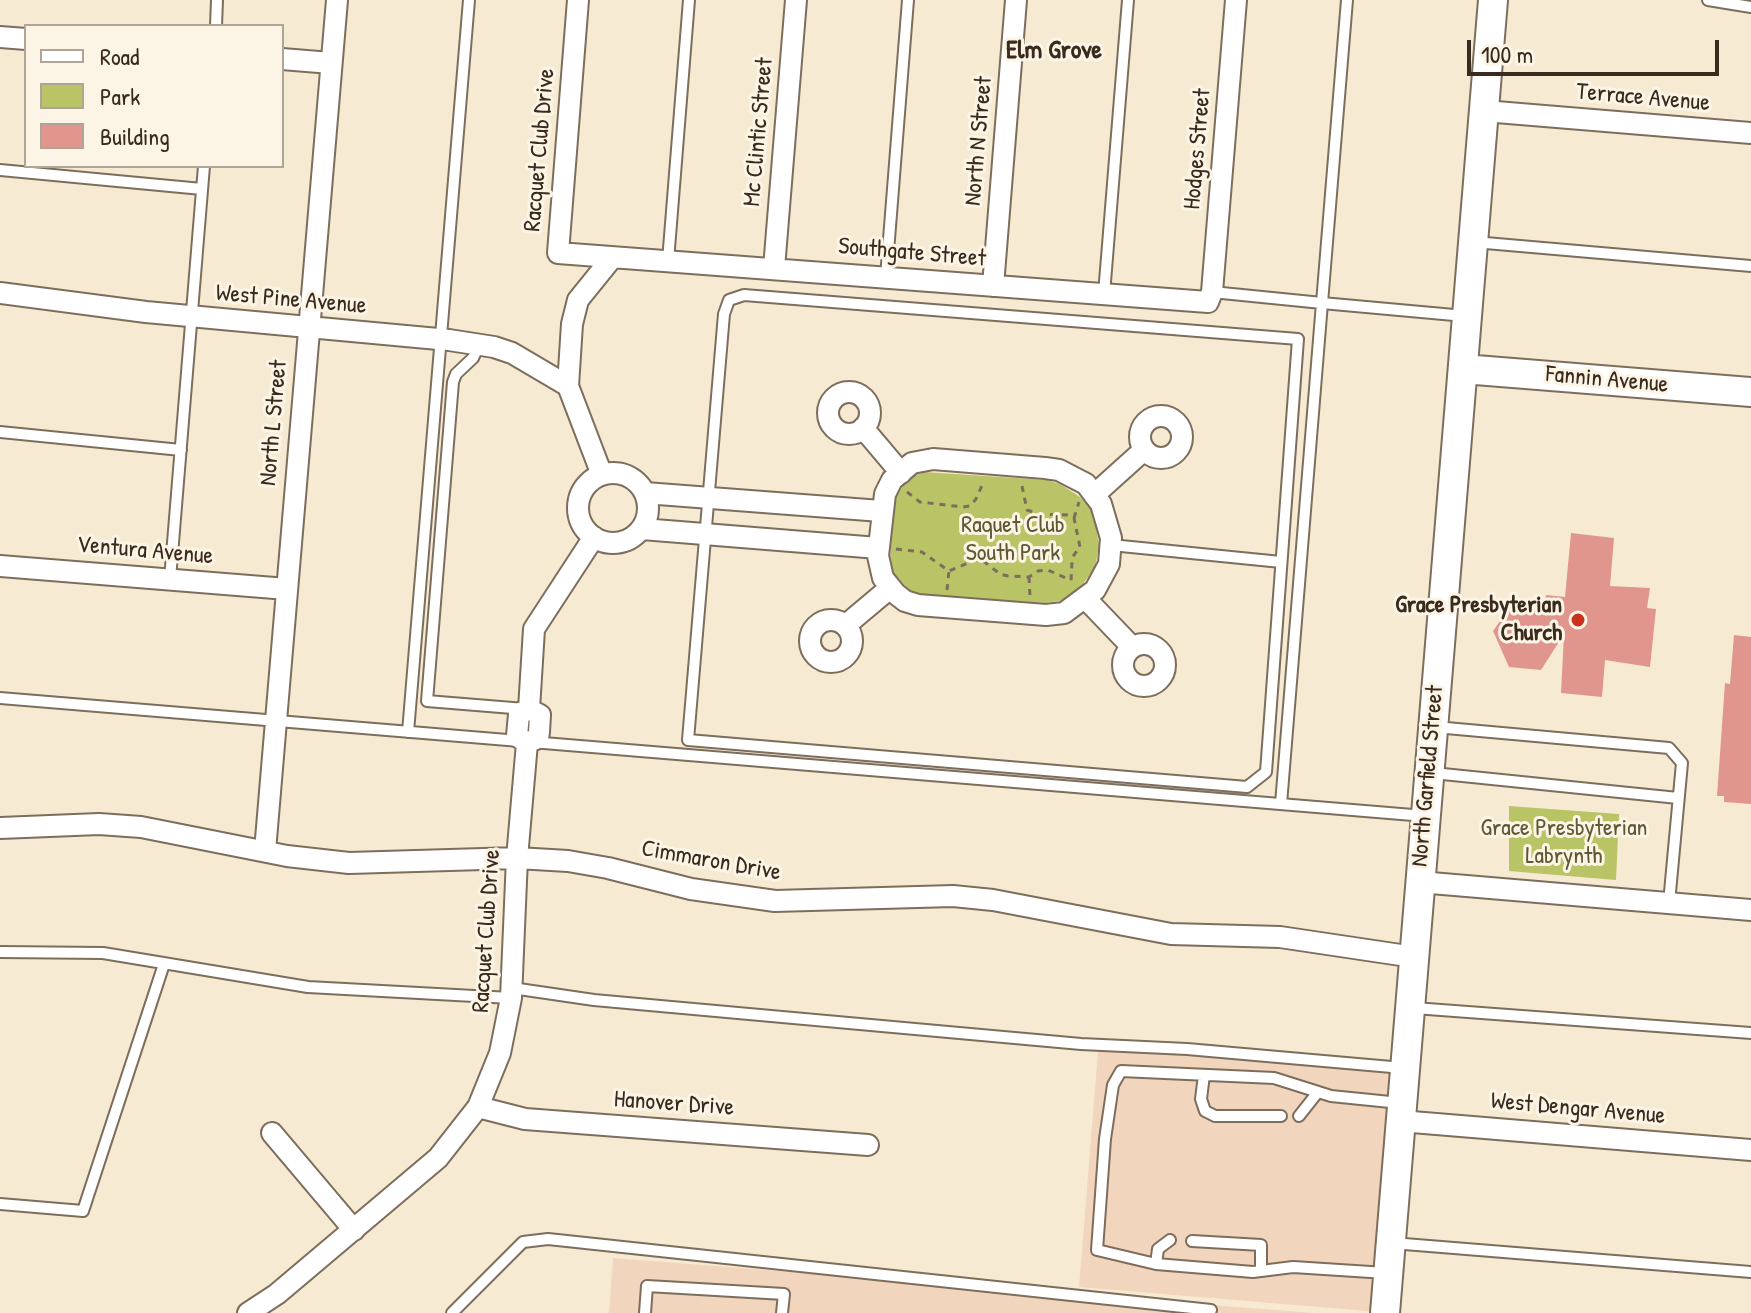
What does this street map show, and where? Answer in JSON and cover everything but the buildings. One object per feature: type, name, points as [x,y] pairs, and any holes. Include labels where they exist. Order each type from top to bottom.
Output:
[{"type":"main road","name":"North Garfield Street","points":[[1385,1313],[1493,0]]},
{"type":"main road","name":"Fannin Avenue","points":[[1463,369],[1751,392]]},
{"type":"street","name":"North L Street","points":[[265,851],[337,0]]},
{"type":"street","name":"Racquet Club Drive","points":[[578,0],[558,253],[612,258]]},
{"type":"street","name":"Mc Clintic Street","points":[[774,268],[796,0]]},
{"type":"street","name":"North N Street","points":[[993,286],[1016,0]]},
{"type":"street","name":"Hodges Street","points":[[1210,297],[1236,0]]},
{"type":"street","points":[[0,37],[24,39]]},
{"type":"street","points":[[284,59],[331,63]]},
{"type":"street","name":"Terrace Avenue","points":[[1484,111],[1751,133]]},
{"type":"street","points":[[602,475],[568,386],[572,324],[578,300],[612,258]]},
{"type":"street","name":"Southgate Street","points":[[612,258],[1104,294],[1210,297]]},
{"type":"street","name":"West Pine Avenue","points":[[0,293],[479,345],[512,353],[568,386]]},
{"type":"street","points":[[863,428],[901,473]]},
{"type":"street","points":[[1087,501],[1144,450]]},
{"type":"street","points":[[933,459],[1045,468],[1070,475],[1086,484],[1087,501],[1107,516],[1111,545],[1109,564],[1095,590],[1081,592],[1064,613],[1033,615],[918,605],[905,601],[890,588],[880,568],[886,548],[881,511],[885,494],[892,480],[912,463],[933,459]]},
{"type":"street","points":[[623,474],[645,493],[649,509],[642,529],[625,541],[604,542],[594,537],[581,521],[579,500],[588,484],[602,475],[623,474]]},
{"type":"street","points":[[645,493],[881,511]]},
{"type":"street","points":[[642,529],[886,548]]},
{"type":"street","name":"Racquet Club Drive","points":[[257,1311],[438,1158],[478,1107],[500,1053],[512,993],[517,858],[527,743],[517,736],[519,714],[529,709],[534,629],[594,537]]},
{"type":"street","name":"Ventura Avenue","points":[[0,566],[287,589]]},
{"type":"street","points":[[846,625],[890,588]]},
{"type":"street","points":[[1081,592],[1132,647]]},
{"type":"street","name":"Cimmaron Drive","points":[[0,828],[99,824],[141,827],[313,861],[349,863],[517,858],[568,861],[691,889],[775,901],[966,897],[1041,907],[1171,934],[1280,937],[1414,957]]},
{"type":"street","points":[[1419,882],[1751,910]]},
{"type":"street","name":"Hanover Drive","points":[[478,1107],[525,1119],[868,1145]]},
{"type":"street","name":"West Dengar Avenue","points":[[1401,1112],[1751,1150]]},
{"type":"street","points":[[272,1133],[354,1230]]},
{"type":"lane","points":[[216,24],[217,0]]},
{"type":"lane","points":[[408,732],[469,0]]},
{"type":"lane","points":[[668,261],[689,0]]},
{"type":"lane","points":[[886,277],[908,0]]},
{"type":"lane","points":[[1104,294],[1128,0]]},
{"type":"lane","points":[[1281,804],[1347,0]]},
{"type":"lane","points":[[1708,0],[1751,7]]},
{"type":"lane","points":[[170,579],[204,168]]},
{"type":"lane","points":[[0,170],[202,189]]},
{"type":"lane","points":[[1473,242],[1751,266]]},
{"type":"lane","points":[[736,296],[1298,339],[1266,772],[1247,787],[688,740],[706,534],[725,306],[736,296]]},
{"type":"lane","points":[[1210,297],[1467,316]]},
{"type":"lane","points":[[479,345],[473,358],[456,374],[453,382],[427,701],[529,709]]},
{"type":"lane","points":[[0,432],[181,450]]},
{"type":"lane","points":[[1111,545],[1281,562]]},
{"type":"lane","points":[[0,698],[1425,816]]},
{"type":"lane","points":[[1433,727],[1669,748],[1682,763],[1669,903]]},
{"type":"lane","points":[[1429,773],[1678,798]]},
{"type":"lane","points":[[0,952],[103,953],[308,987],[512,993],[1081,1044],[1187,1049],[1405,1068]]},
{"type":"lane","points":[[0,1204],[83,1211],[164,964]]},
{"type":"lane","points":[[1410,1008],[1751,1033]]},
{"type":"lane","points":[[1388,1273],[1293,1267],[1261,1271],[1156,1264],[1097,1250],[1105,1139],[1113,1085],[1121,1071],[1274,1078],[1331,1096],[1401,1112]]},
{"type":"lane","points":[[1204,1075],[1201,1099],[1205,1111],[1215,1116],[1281,1116]]},
{"type":"lane","points":[[1299,1116],[1318,1092]]},
{"type":"lane","points":[[452,1313],[523,1242],[548,1239],[1211,1310]]},
{"type":"lane","points":[[1156,1264],[1158,1249],[1170,1240]]},
{"type":"lane","points":[[1192,1241],[1261,1245],[1261,1271]]},
{"type":"lane","points":[[1390,1243],[1751,1272]]},
{"type":"lane","points":[[645,1313],[647,1286],[784,1294],[782,1313]]},
{"type":"path","points":[[899,497],[904,489],[920,502],[952,508],[970,506],[986,477],[972,476]]},
{"type":"path","points":[[1021,480],[1027,510],[1074,518]]},
{"type":"path","points":[[1070,580],[1074,555],[1080,547],[1074,518],[1087,501],[1073,494]]},
{"type":"path","points":[[886,548],[922,552],[949,571]]},
{"type":"path","points":[[949,571],[975,560],[988,564],[1000,574],[1029,577],[1038,571],[1048,570],[1070,580],[1081,592]]},
{"type":"path","points":[[938,593],[947,593],[949,571]]},
{"type":"path","points":[[1029,577],[1030,600],[1038,600]]},
{"type":"shaded area","points":[[1099,1040],[1411,1067],[1391,1313],[1079,1287]]},
{"type":"shaded area","points":[[613,1258],[1313,1313],[609,1313]]},
{"type":"green space","name":"Raquet Club South Park","points":[[924,472],[1047,480],[1060,484],[1080,497],[1095,518],[1099,545],[1095,568],[1076,593],[1063,600],[1046,603],[919,595],[908,590],[893,573],[890,562],[893,505],[906,483]]},
{"type":"green space","name":"Grace Presbyterian Labrynth","points":[[1509,806],[1619,814],[1616,880],[1509,871]]},
{"type":"place","name":"Grace Presbyterian Church","points":[[1578,620]]},
{"type":"district","name":"Elm Grove","points":[[1054,51]]}]
